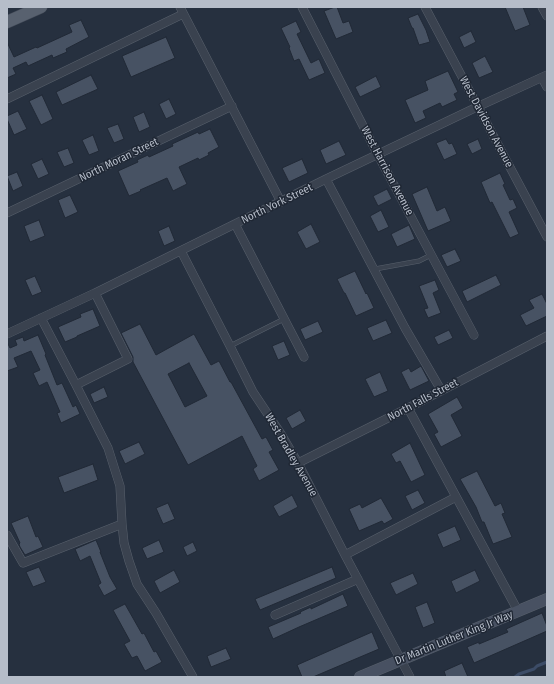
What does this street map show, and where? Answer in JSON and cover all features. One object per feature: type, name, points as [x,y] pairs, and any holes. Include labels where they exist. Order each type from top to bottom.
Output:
[{"type":"main road","points":[[7,22],[23,13],[42,7]]},
{"type":"main road","name":"Dr Martin Luther King Jr Way","points":[[360,677],[547,599]]},
{"type":"street","name":"West Harrison Avenue","points":[[302,7],[378,155],[474,335]]},
{"type":"street","name":"West Davidson Avenue","points":[[425,7],[547,237]]},
{"type":"street","points":[[542,7],[547,16]]},
{"type":"street","points":[[7,99],[182,10],[281,202]]},
{"type":"street","name":"North York Street","points":[[7,334],[182,251],[326,179],[477,107],[545,77]]},
{"type":"street","points":[[545,77],[547,86]]},
{"type":"street","name":"North Moran Street","points":[[7,213],[232,106]]},
{"type":"street","points":[[326,179],[405,328],[441,390]]},
{"type":"street","points":[[235,224],[304,357]]},
{"type":"street","name":"West Bradley Avenue","points":[[182,251],[253,392],[298,463],[410,677]]},
{"type":"street","points":[[76,385],[128,359],[95,293]]},
{"type":"street","points":[[41,318],[108,448],[120,486],[124,543],[137,584],[156,613],[193,677]]},
{"type":"street","name":"North Falls Street","points":[[298,463],[547,336]]},
{"type":"street","points":[[408,408],[518,611]]},
{"type":"street","points":[[345,555],[456,498]]},
{"type":"street","points":[[7,534],[24,563],[122,524]]},
{"type":"street","points":[[275,615],[358,579]]},
{"type":"lane","points":[[374,270],[420,261],[431,255]]},
{"type":"lane","points":[[230,346],[285,319]]},
{"type":"building","points":[[337,7],[343,23],[349,21],[353,32],[336,39],[324,11]]},
{"type":"building","points":[[505,7],[523,7],[530,25],[515,31]]},
{"type":"building","points":[[418,14],[430,42],[419,45],[408,18]]},
{"type":"building","points":[[81,20],[89,37],[66,49],[67,52],[53,58],[52,55],[28,66],[26,62],[13,68],[16,74],[7,78],[7,42],[14,57],[72,32],[69,25]]},
{"type":"building","points":[[296,21],[301,32],[297,34],[311,63],[319,59],[325,73],[309,80],[299,59],[294,61],[289,48],[290,47],[281,28]]},
{"type":"building","points":[[471,31],[476,42],[464,48],[459,37]]},
{"type":"building","points":[[166,37],[175,58],[131,77],[122,56]]},
{"type":"building","points":[[485,56],[493,72],[479,78],[472,63]]},
{"type":"building","points":[[448,71],[458,92],[454,94],[457,100],[442,107],[440,103],[423,111],[426,118],[415,123],[405,100],[428,90],[425,81]]},
{"type":"building","points":[[91,75],[98,89],[62,105],[56,92]]},
{"type":"building","points":[[376,76],[381,87],[360,97],[355,87]]},
{"type":"building","points":[[42,95],[53,119],[41,125],[29,101]]},
{"type":"building","points":[[169,99],[176,114],[166,119],[159,104]]},
{"type":"building","points":[[18,111],[27,129],[14,135],[7,116]]},
{"type":"building","points":[[144,112],[150,127],[139,132],[133,117]]},
{"type":"building","points":[[118,124],[124,139],[114,143],[107,128]]},
{"type":"building","points":[[210,129],[219,147],[208,153],[209,155],[199,160],[198,158],[179,167],[187,184],[173,191],[167,178],[129,196],[118,171],[138,162],[137,160],[148,155],[149,157],[173,146],[172,144],[198,132],[199,134]]},
{"type":"building","points":[[93,135],[99,151],[89,155],[82,140]]},
{"type":"building","points":[[446,139],[449,144],[452,143],[457,154],[444,160],[436,143]]},
{"type":"building","points":[[478,139],[482,149],[472,154],[467,144]]},
{"type":"building","points":[[339,141],[346,155],[326,164],[320,150]]},
{"type":"building","points":[[68,148],[74,163],[64,167],[57,152]]},
{"type":"building","points":[[42,159],[49,174],[38,179],[31,164]]},
{"type":"building","points":[[302,159],[308,173],[289,182],[282,168]]},
{"type":"building","points":[[17,172],[23,186],[13,191],[7,176]]},
{"type":"building","points":[[500,173],[505,184],[503,185],[510,200],[513,199],[517,208],[509,212],[519,234],[510,238],[492,202],[490,203],[481,182]]},
{"type":"building","points":[[427,187],[437,211],[445,207],[451,221],[428,231],[412,194]]},
{"type":"building","points":[[387,189],[392,199],[378,206],[373,196]]},
{"type":"building","points":[[70,195],[78,212],[65,218],[58,200]]},
{"type":"building","points":[[381,210],[389,227],[378,232],[370,216]]},
{"type":"building","points":[[39,220],[45,236],[30,242],[24,226]]},
{"type":"building","points":[[311,224],[320,242],[306,249],[297,232]]},
{"type":"building","points":[[409,225],[415,239],[397,247],[391,234]]},
{"type":"building","points":[[169,226],[175,241],[164,246],[158,231]]},
{"type":"building","points":[[455,249],[461,261],[447,267],[441,255]]},
{"type":"building","points":[[355,271],[374,308],[356,316],[337,279]]},
{"type":"building","points":[[496,275],[501,285],[467,302],[462,291]]},
{"type":"building","points":[[35,276],[42,292],[32,296],[25,280]]},
{"type":"building","points":[[435,280],[439,290],[433,293],[441,313],[428,318],[424,309],[428,308],[419,286]]},
{"type":"building","points":[[542,294],[547,304],[547,316],[526,326],[520,315],[534,308],[529,300]]},
{"type":"building","points":[[93,309],[100,326],[65,342],[58,327],[81,317],[80,314]]},
{"type":"building","points":[[386,320],[392,333],[373,341],[367,328]]},
{"type":"building","points":[[318,321],[323,332],[305,340],[300,329]]},
{"type":"building","points":[[140,324],[156,355],[194,334],[211,365],[219,361],[262,439],[266,437],[273,450],[269,452],[279,470],[259,481],[253,469],[257,466],[242,436],[188,465],[133,362],[133,357],[121,333]],"holes":[[[189,363],[207,396],[185,407],[168,374]]]},
{"type":"building","points":[[449,330],[453,338],[438,345],[434,337]]},
{"type":"building","points":[[38,335],[57,385],[62,383],[73,407],[76,405],[80,414],[61,423],[57,413],[60,412],[47,382],[39,386],[33,373],[40,370],[31,351],[14,358],[18,367],[7,371],[7,342],[10,348],[17,345],[15,340],[23,337],[24,341]]},
{"type":"building","points":[[284,341],[290,355],[278,360],[272,346]]},
{"type":"building","points":[[421,366],[429,381],[410,390],[401,372],[409,368],[411,372]]},
{"type":"building","points":[[380,372],[388,391],[374,397],[365,379]]},
{"type":"building","points":[[104,387],[108,397],[94,403],[90,394]]},
{"type":"building","points":[[457,397],[463,408],[451,415],[462,436],[441,447],[434,434],[438,432],[428,414]]},
{"type":"building","points":[[300,410],[306,421],[292,429],[286,418]]},
{"type":"building","points":[[139,442],[145,454],[125,464],[119,451]]},
{"type":"building","points":[[410,443],[425,475],[411,482],[400,461],[396,463],[391,454]]},
{"type":"building","points":[[93,464],[98,480],[64,493],[58,477]]},
{"type":"building","points":[[477,471],[495,506],[501,503],[505,513],[502,514],[512,537],[493,544],[484,522],[482,522],[476,507],[460,479]]},
{"type":"building","points":[[418,490],[425,503],[412,510],[405,496]]},
{"type":"building","points":[[292,495],[298,507],[279,517],[273,506]]},
{"type":"building","points":[[381,498],[393,519],[384,524],[382,521],[359,531],[349,509],[360,504],[362,508]]},
{"type":"building","points":[[168,503],[175,519],[163,524],[156,508]]},
{"type":"building","points":[[28,516],[36,537],[38,536],[43,547],[25,555],[20,547],[20,543],[11,523]]},
{"type":"building","points":[[455,526],[461,540],[443,548],[437,534]]},
{"type":"building","points":[[96,540],[110,577],[117,589],[104,596],[98,585],[101,583],[90,556],[80,561],[75,549]]},
{"type":"building","points":[[159,540],[164,552],[147,559],[142,548]]},
{"type":"building","points":[[193,542],[197,551],[187,556],[183,547]]},
{"type":"building","points":[[39,567],[46,582],[33,587],[26,572]]},
{"type":"building","points":[[332,567],[336,578],[260,610],[255,599]]},
{"type":"building","points":[[174,570],[180,582],[160,593],[154,581]]},
{"type":"building","points":[[475,570],[480,581],[456,593],[451,581]]},
{"type":"building","points":[[413,573],[418,584],[396,595],[390,583]]},
{"type":"building","points":[[343,594],[348,606],[273,639],[268,627]]},
{"type":"building","points":[[427,602],[435,623],[423,628],[415,607]]},
{"type":"building","points":[[125,604],[142,634],[144,633],[154,652],[156,651],[162,662],[145,671],[137,656],[132,658],[124,644],[130,641],[113,610]]},
{"type":"building","points":[[542,613],[547,626],[547,631],[474,663],[467,647],[479,642],[479,644],[508,632],[506,629]]},
{"type":"building","points":[[372,632],[379,649],[313,677],[302,677],[297,665]]},
{"type":"building","points":[[226,648],[231,659],[211,667],[207,656]]},
{"type":"building","points":[[462,663],[468,677],[446,677],[444,671]]},
{"type":"waterway","points":[[515,677],[547,662]]}]
